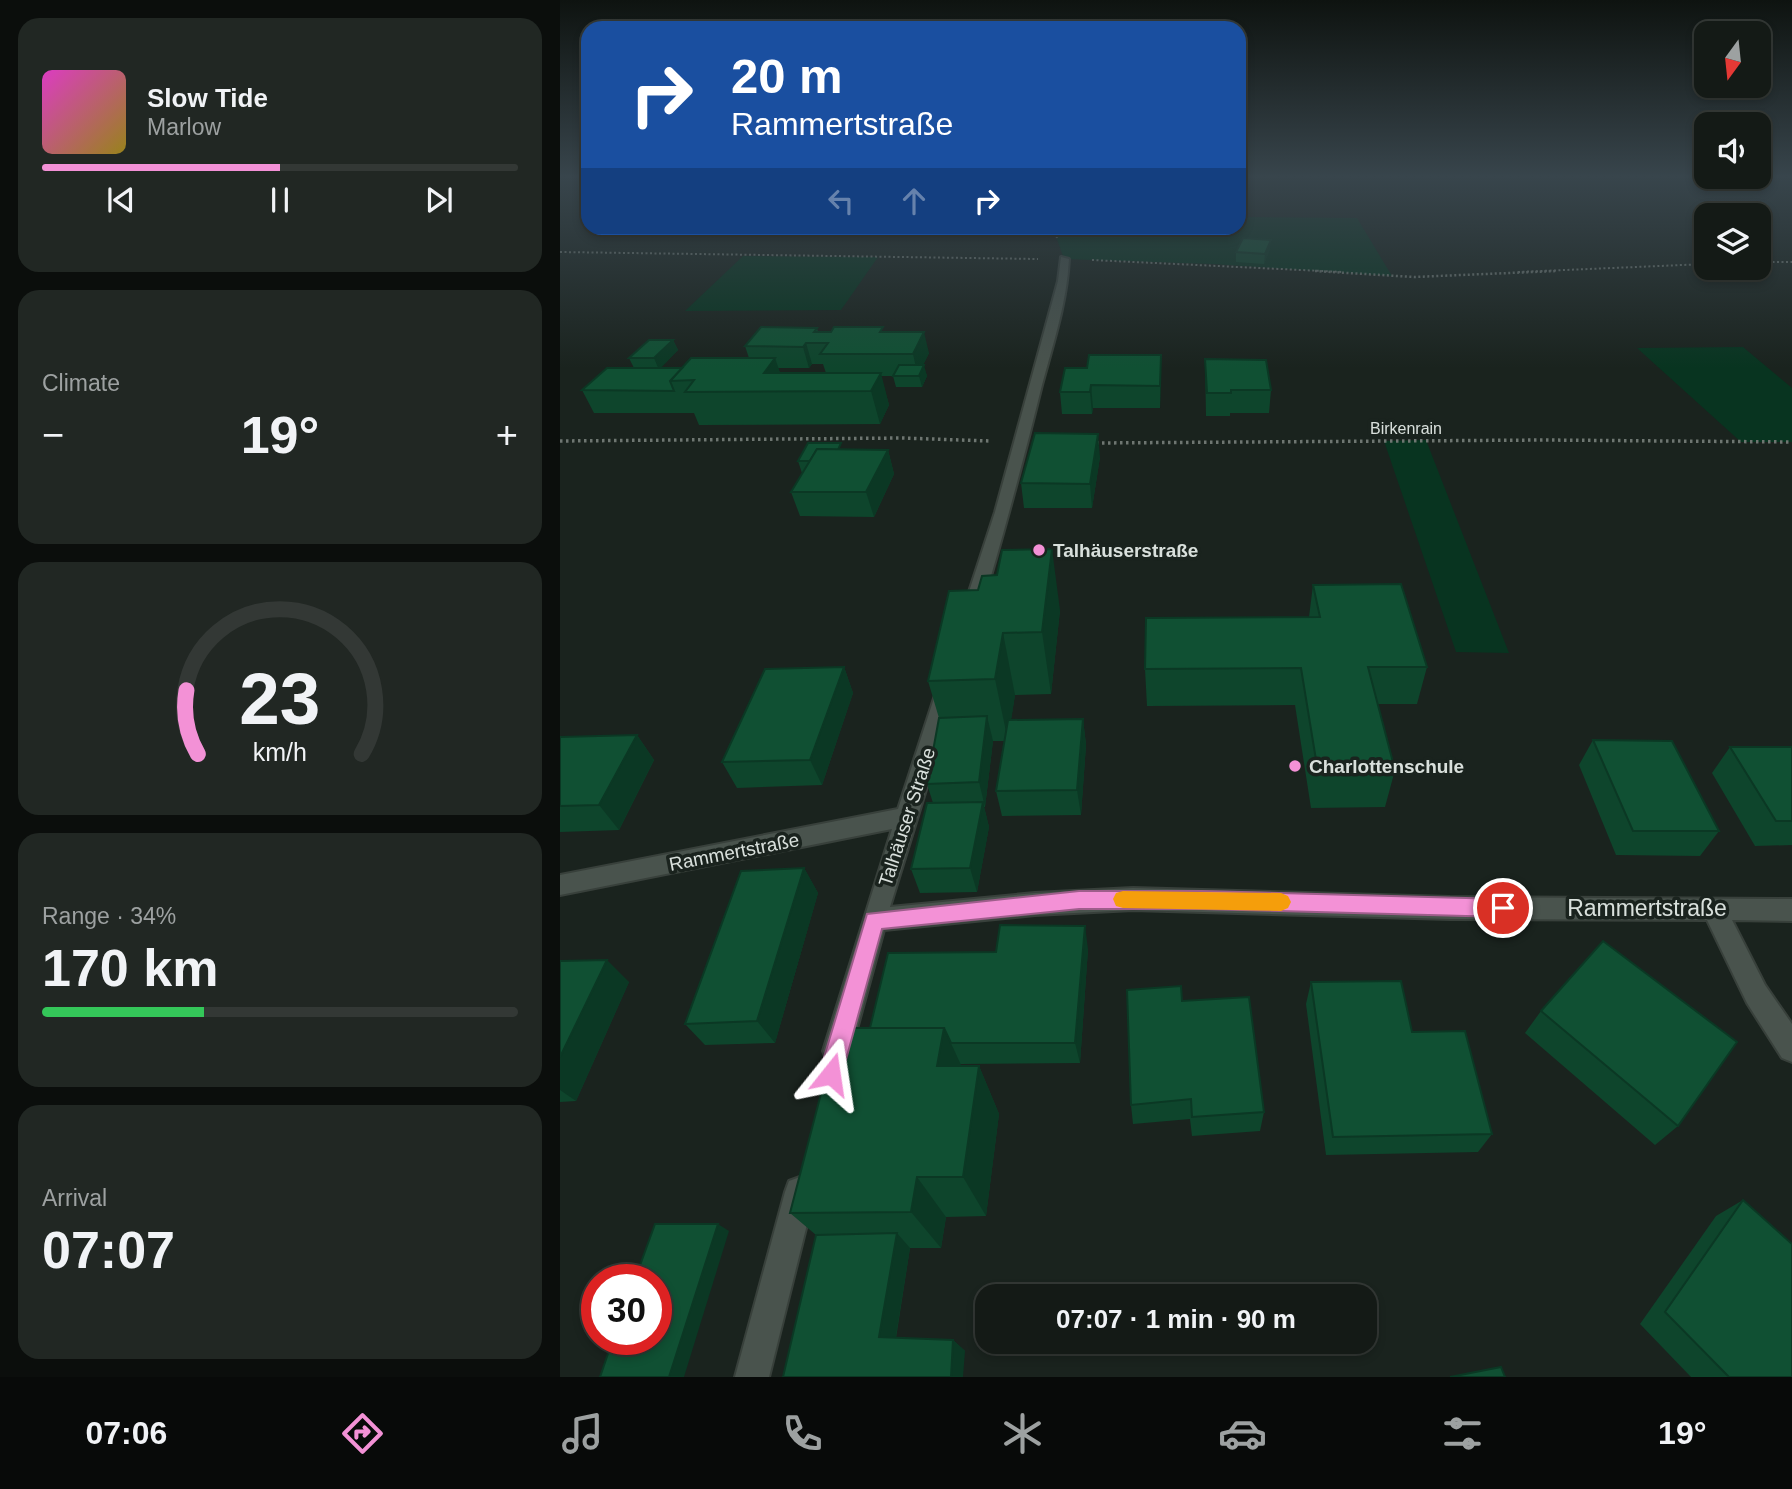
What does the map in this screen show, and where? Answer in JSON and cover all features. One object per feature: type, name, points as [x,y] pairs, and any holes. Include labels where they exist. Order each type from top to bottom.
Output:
[{"type":"street","points":[[965,632],[1003,512],[1063,281],[1063,259]]},
{"type":"street","name":"Talhäuser Straße","points":[[830,1079],[874,920],[953,672]]},
{"type":"street","name":"Rammertstraße","points":[[560,886],[844,831],[907,816]]},
{"type":"street","name":"Rammertstraße","points":[[874,920],[1034,904],[1119,899],[1450,908],[1792,909]]},
{"type":"street","points":[[1713,908],[1756,993],[1792,1048]]},
{"type":"street","points":[[752,1377],[806,1167]]},
{"type":"path","points":[[560,252],[1063,259],[1213,264],[1414,277],[1694,265]]},
{"type":"path","points":[[1771,262],[1792,262]]},
{"type":"path","points":[[560,442],[902,438],[1019,443]]},
{"type":"path","name":"Birkenrain","points":[[1087,443],[1544,440],[1792,442]]},
{"type":"green space","points":[[1057,239],[1370,239],[1392,276],[1213,264],[1064,259]]},
{"type":"green space","points":[[743,256],[878,257],[841,310],[685,311]]},
{"type":"green space","points":[[1743,347],[1792,388],[1792,442],[1741,442],[1637,348]]},
{"type":"green space","points":[[1426,440],[1509,653],[1456,652],[1384,441]]},
{"type":"building","points":[[1242,239],[1271,240],[1265,254],[1236,252]]},
{"type":"building","points":[[761,327],[817,328],[814,332],[831,332],[834,327],[883,327],[880,332],[924,332],[913,354],[820,354],[828,343],[806,343],[803,347],[745,346]]},
{"type":"building","points":[[649,340],[673,340],[654,358],[629,358]]},
{"type":"building","points":[[1089,355],[1161,355],[1160,386],[1091,385],[1090,392],[1060,392],[1065,368],[1087,368]]},
{"type":"building","points":[[691,358],[775,358],[764,373],[881,373],[871,391],[685,392],[694,380],[670,381]]},
{"type":"building","points":[[1205,359],[1266,360],[1271,390],[1207,393]]},
{"type":"building","points":[[899,365],[924,365],[919,376],[893,376]]},
{"type":"building","points":[[607,368],[682,368],[670,381],[674,391],[582,390]]},
{"type":"building","points":[[1035,433],[1098,434],[1090,484],[1021,483]]},
{"type":"building","points":[[808,443],[841,443],[838,450],[817,449],[810,461],[798,461]]},
{"type":"building","points":[[817,449],[888,450],[866,492],[791,492]]},
{"type":"building","points":[[1052,549],[1042,632],[1003,633],[995,679],[928,681],[949,591],[978,590],[982,576],[997,575],[1002,550]]},
{"type":"building","points":[[1401,584],[1427,667],[1368,667],[1395,770],[1318,772],[1301,668],[1145,669],[1146,618],[1320,617],[1313,585]]},
{"type":"building","points":[[844,667],[810,760],[722,762],[765,669]]},
{"type":"building","points":[[987,716],[979,782],[927,784],[939,718]]},
{"type":"building","points":[[1083,719],[1077,790],[996,791],[1008,720]]},
{"type":"building","points":[[637,735],[599,805],[560,806],[560,737]]},
{"type":"building","points":[[1593,740],[1672,741],[1719,831],[1633,831]]},
{"type":"building","points":[[1730,747],[1792,747],[1792,821],[1776,821]]},
{"type":"building","points":[[983,802],[970,868],[911,869],[927,803]]},
{"type":"building","points":[[804,868],[757,1021],[685,1024],[741,871]]},
{"type":"building","points":[[1000,925],[1085,926],[1075,1043],[951,1043],[944,1028],[870,1028],[888,953],[996,952]]},
{"type":"building","points":[[1603,941],[1737,1042],[1678,1126],[1541,1011]]},
{"type":"building","points":[[607,960],[560,1057],[560,961]]},
{"type":"building","points":[[1401,981],[1412,1032],[1465,1031],[1492,1134],[1333,1137],[1311,982]]},
{"type":"building","points":[[1181,986],[1182,1001],[1249,997],[1264,1112],[1192,1117],[1191,1099],[1131,1105],[1127,990]]},
{"type":"building","points":[[838,1028],[944,1028],[937,1066],[979,1066],[963,1177],[917,1177],[911,1212],[790,1213]]},
{"type":"building","points":[[1743,1200],[1792,1244],[1792,1377],[1729,1377],[1665,1312]]},
{"type":"building","points":[[655,1224],[718,1224],[669,1377],[600,1377],[608,1355],[672,1355],[672,1264],[640,1264]]},
{"type":"building","points":[[897,1233],[879,1337],[953,1340],[951,1377],[783,1377],[816,1235]]},
{"type":"building","points":[[1501,1367],[1505,1377],[1450,1377]]},
{"type":"slow traffic","points":[[1123,899],[1281,902]]},
{"type":"place","name":"Talhäuserstraße","points":[[1039,550]]},
{"type":"place","name":"Charlottenschule","points":[[1295,766]]},
{"type":"route","points":[[831,1074],[874,920],[1079,900],[1202,900],[1503,908]]}]
